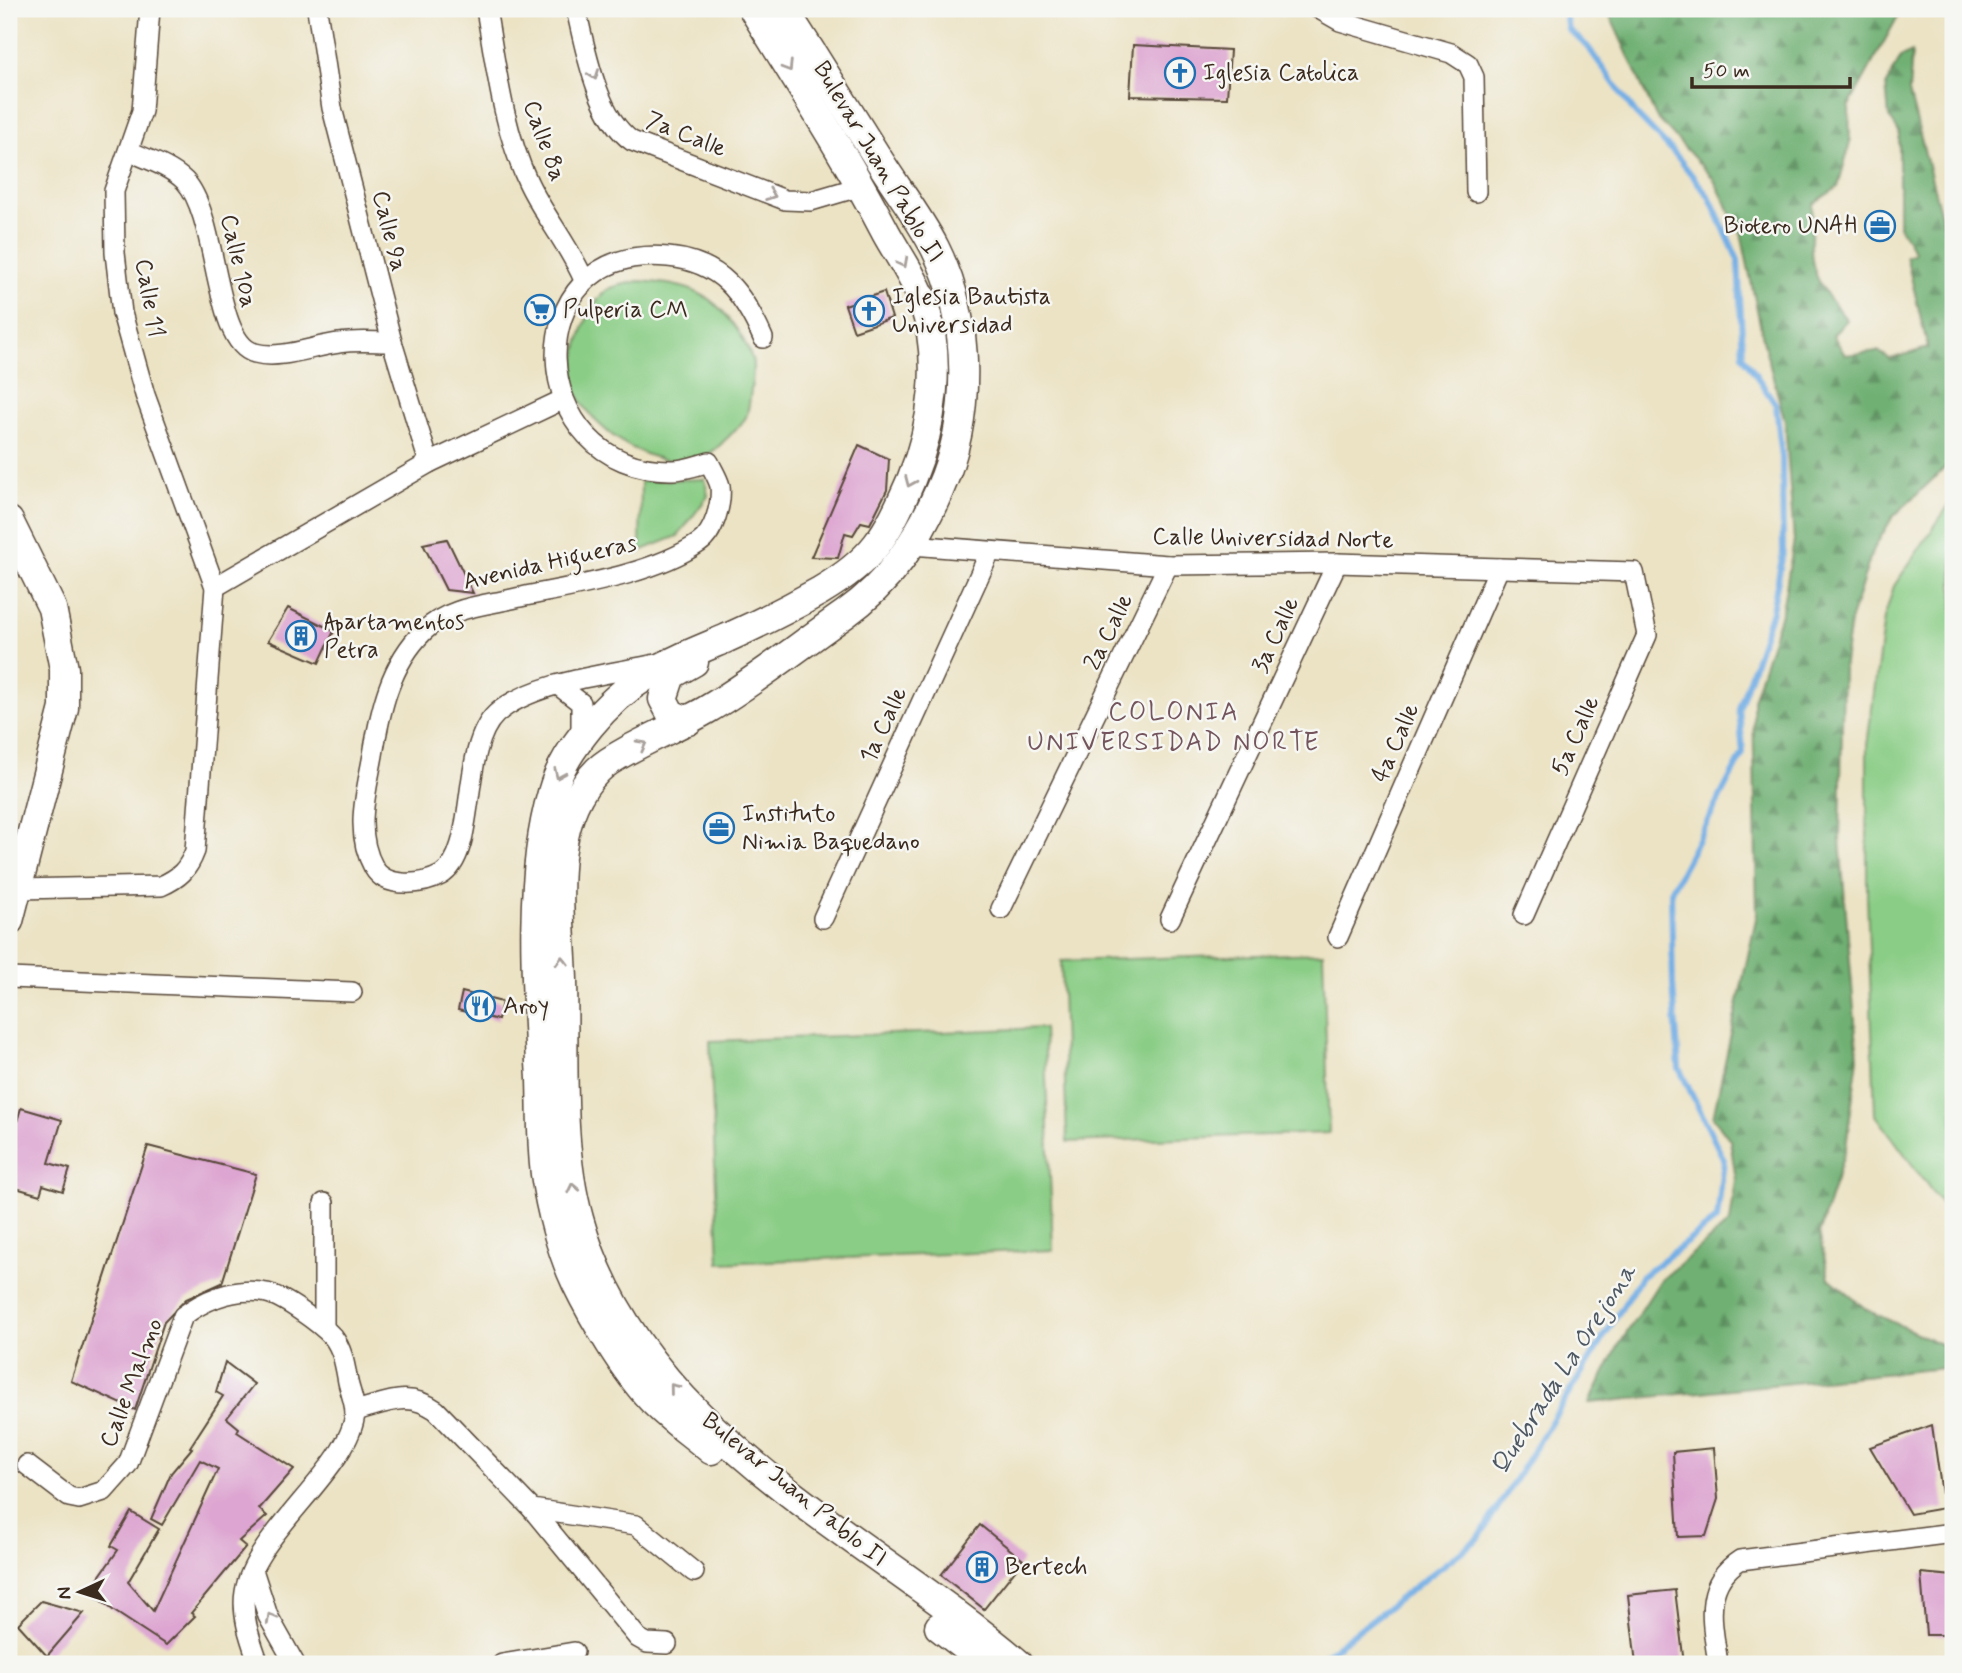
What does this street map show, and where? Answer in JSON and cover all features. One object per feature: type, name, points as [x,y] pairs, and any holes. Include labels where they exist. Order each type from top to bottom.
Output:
[{"type":"main road","name":"Bulevar Juan Pablo II","points":[[753,9],[862,186],[923,301],[934,372],[929,419],[918,462],[889,530],[869,556],[844,577],[812,595],[717,642],[666,662],[630,685],[581,738],[558,773],[542,834],[537,937],[545,1175],[575,1280],[604,1334],[649,1398],[789,1514],[987,1664]]},
{"type":"main road","name":"Bulevar Juan Pablo II","points":[[785,9],[935,249],[954,302],[963,357],[960,422],[950,466],[912,545],[894,570],[867,597],[748,685],[688,721],[601,767],[577,797],[564,830],[560,885],[568,1153],[579,1221],[603,1282],[636,1341],[682,1398],[752,1462],[1019,1664]]},
{"type":"main road","points":[[9,522],[52,608],[64,669],[63,716],[9,921]]},
{"type":"main road","points":[[688,721],[671,715],[663,699],[664,690],[671,675],[697,660],[717,642],[743,642],[750,651],[754,665],[748,685]]},
{"type":"street","name":"Calle 11","points":[[150,9],[142,111],[119,170],[114,191],[115,253],[122,313],[145,395],[215,587]]},
{"type":"street","name":"Calle 9a","points":[[317,9],[332,108],[393,342],[429,463]]},
{"type":"street","name":"Calle 8a","points":[[486,9],[505,112],[528,182],[571,250],[584,280]]},
{"type":"street","name":"7a Calle","points":[[576,9],[587,55],[608,116],[619,132],[632,141],[785,200],[811,201],[862,186]]},
{"type":"street","points":[[1319,9],[1340,21],[1451,53],[1468,64],[1474,77],[1476,192]]},
{"type":"street","name":"Calle 10a","points":[[129,150],[175,173],[194,194],[206,222],[229,328],[239,343],[252,353],[269,355],[341,342],[393,342]]},
{"type":"street","points":[[584,280],[612,265],[649,255],[687,259],[721,275],[747,303],[763,338]]},
{"type":"street","name":"Avenida Higueras","points":[[584,280],[567,304],[559,325],[554,363],[562,400],[580,430],[607,453],[629,463],[639,467],[675,470],[709,462],[720,486],[712,528],[700,543],[651,565],[456,610],[425,631],[401,664],[381,704],[361,831],[365,852],[377,873],[394,881],[413,883],[431,881],[446,872],[461,842],[482,733],[497,714],[526,696],[558,685],[666,662]]},
{"type":"street","points":[[19,889],[161,886],[177,879],[189,866],[195,851],[215,587],[429,463],[562,400]]},
{"type":"street","name":"Calle Universidad Norte","points":[[912,545],[1168,565],[1337,563],[1634,572]]},
{"type":"street","name":"1a Calle","points":[[823,918],[990,552]]},
{"type":"street","name":"3a Calle","points":[[1170,919],[1337,563]]},
{"type":"street","name":"2a Calle","points":[[1001,909],[1168,565]]},
{"type":"street","name":"4a Calle","points":[[1338,937],[1499,568]]},
{"type":"street","name":"5a Calle","points":[[1524,915],[1647,635],[1634,572]]},
{"type":"street","points":[[558,685],[581,703],[581,738]]},
{"type":"street","points":[[9,978],[352,992]]},
{"type":"street","points":[[324,1203],[324,1328]]},
{"type":"street","name":"Calle Malmo","points":[[27,1465],[69,1497],[79,1499],[104,1491],[128,1464],[183,1316],[200,1304],[224,1294],[247,1290],[271,1294],[324,1328],[339,1345],[355,1411]]},
{"type":"street","points":[[258,1664],[245,1616],[245,1591],[253,1570],[348,1437],[355,1411],[408,1397],[421,1399],[436,1410],[532,1509],[638,1639],[647,1643],[667,1644]]},
{"type":"street","points":[[532,1509],[636,1525],[694,1572]]},
{"type":"street","points":[[1718,1664],[1710,1604],[1727,1568],[1740,1560],[1953,1533]]},
{"type":"street","points":[[253,1570],[268,1616],[295,1664]]},
{"type":"street","points":[[502,1664],[574,1652]]},
{"type":"green space","points":[[1607,9],[1902,9],[1849,106],[1850,143],[1838,187],[1813,204],[1811,255],[1824,290],[1847,320],[1833,335],[1845,355],[1878,351],[1890,359],[1928,348],[1906,256],[1915,253],[1899,226],[1899,132],[1889,117],[1886,85],[1901,57],[1912,52],[1909,92],[1953,262],[1953,460],[1892,518],[1872,552],[1850,622],[1843,669],[1840,840],[1858,1058],[1846,1147],[1819,1234],[1829,1278],[1867,1310],[1953,1350],[1953,1367],[1589,1403],[1619,1345],[1660,1281],[1730,1222],[1736,1180],[1730,1140],[1713,1117],[1757,914],[1753,700],[1782,610],[1794,541],[1785,421],[1765,348],[1741,233],[1713,178],[1656,117]]},
{"type":"green space","points":[[638,281],[678,286],[709,299],[732,322],[752,359],[753,370],[746,417],[724,441],[707,454],[687,460],[666,460],[645,454],[606,430],[590,415],[579,398],[575,387],[576,357],[584,325],[591,311],[607,290]]},
{"type":"green space","points":[[705,479],[708,496],[678,536],[640,551],[641,481]]},
{"type":"green space","points":[[1953,499],[1953,1220],[1875,1114],[1867,896],[1867,745],[1884,618],[1894,586]]},
{"type":"green space","points":[[1323,953],[1329,1133],[1067,1142],[1061,961]]},
{"type":"green space","points":[[1044,1028],[1053,1250],[719,1263],[710,1041]]},
{"type":"building","name":"Iglesia Catolica","points":[[1133,45],[1230,50],[1227,98],[1130,96]]},
{"type":"building","name":"Iglesia Bautista Universidad","points":[[884,292],[892,318],[854,331],[845,305]]},
{"type":"building","points":[[859,445],[889,459],[887,490],[870,524],[861,522],[853,535],[845,533],[838,558],[811,557]]},
{"type":"building","points":[[447,539],[473,593],[446,590],[423,544]]},
{"type":"building","name":"Apartamentos Petra","points":[[288,608],[334,631],[319,663],[268,641]]},
{"type":"building","name":"Aroy","points":[[462,992],[502,1002],[498,1020],[458,1010]]},
{"type":"building","points":[[21,1108],[62,1120],[49,1163],[70,1169],[63,1191],[43,1185],[40,1195],[9,1186],[9,1149]]},
{"type":"building","points":[[148,1146],[256,1174],[222,1283],[186,1299],[164,1322],[135,1410],[71,1381]]},
{"type":"building","points":[[225,1362],[254,1384],[227,1418],[239,1428],[237,1432],[294,1469],[259,1509],[267,1516],[239,1541],[246,1547],[191,1613],[195,1616],[166,1645],[89,1591],[118,1550],[111,1546],[131,1512],[159,1529],[128,1582],[153,1611],[218,1469],[200,1460],[162,1525],[151,1519],[171,1473],[192,1448],[190,1447],[223,1396],[216,1392]]},
{"type":"building","points":[[1932,1425],[1944,1508],[1910,1514],[1870,1447]]},
{"type":"building","points":[[1714,1448],[1718,1499],[1706,1536],[1678,1537],[1673,1452]]},
{"type":"building","name":"Bertech","points":[[980,1525],[1023,1560],[984,1609],[941,1575]]},
{"type":"building","points":[[1921,1573],[1953,1576],[1953,1635],[1926,1635]]},
{"type":"building","points":[[1675,1590],[1684,1664],[1636,1664],[1628,1595]]},
{"type":"building","points":[[41,1601],[84,1613],[47,1656],[18,1624]]},
{"type":"waterway","name":"Quebrada La Orejona","points":[[1314,1664],[1479,1538],[1641,1277],[1717,1219],[1724,1160],[1679,1068],[1673,985],[1671,891],[1743,753],[1739,709],[1772,611],[1783,553],[1782,458],[1776,405],[1743,356],[1738,260],[1710,198],[1676,155],[1636,114],[1588,47],[1568,29],[1564,9]]},
{"type":"place","name":"Iglesia Catolica","points":[[1180,73]]},
{"type":"place","name":"Biotero UNAH","points":[[1880,226]]},
{"type":"place","name":"Pulperia CM","points":[[540,310]]},
{"type":"place","name":"Iglesia Bautista Universidad","points":[[869,311]]},
{"type":"place","name":"Apartamentos Petra","points":[[301,636]]},
{"type":"place","name":"Instituto Nimia Baquedano","points":[[719,828]]},
{"type":"place","name":"Aroy","points":[[480,1006]]},
{"type":"place","name":"Bertech","points":[[982,1567]]},
{"type":"district","name":"COLONIA UNIVERSIDAD NORTE","points":[[1174,728]]}]
